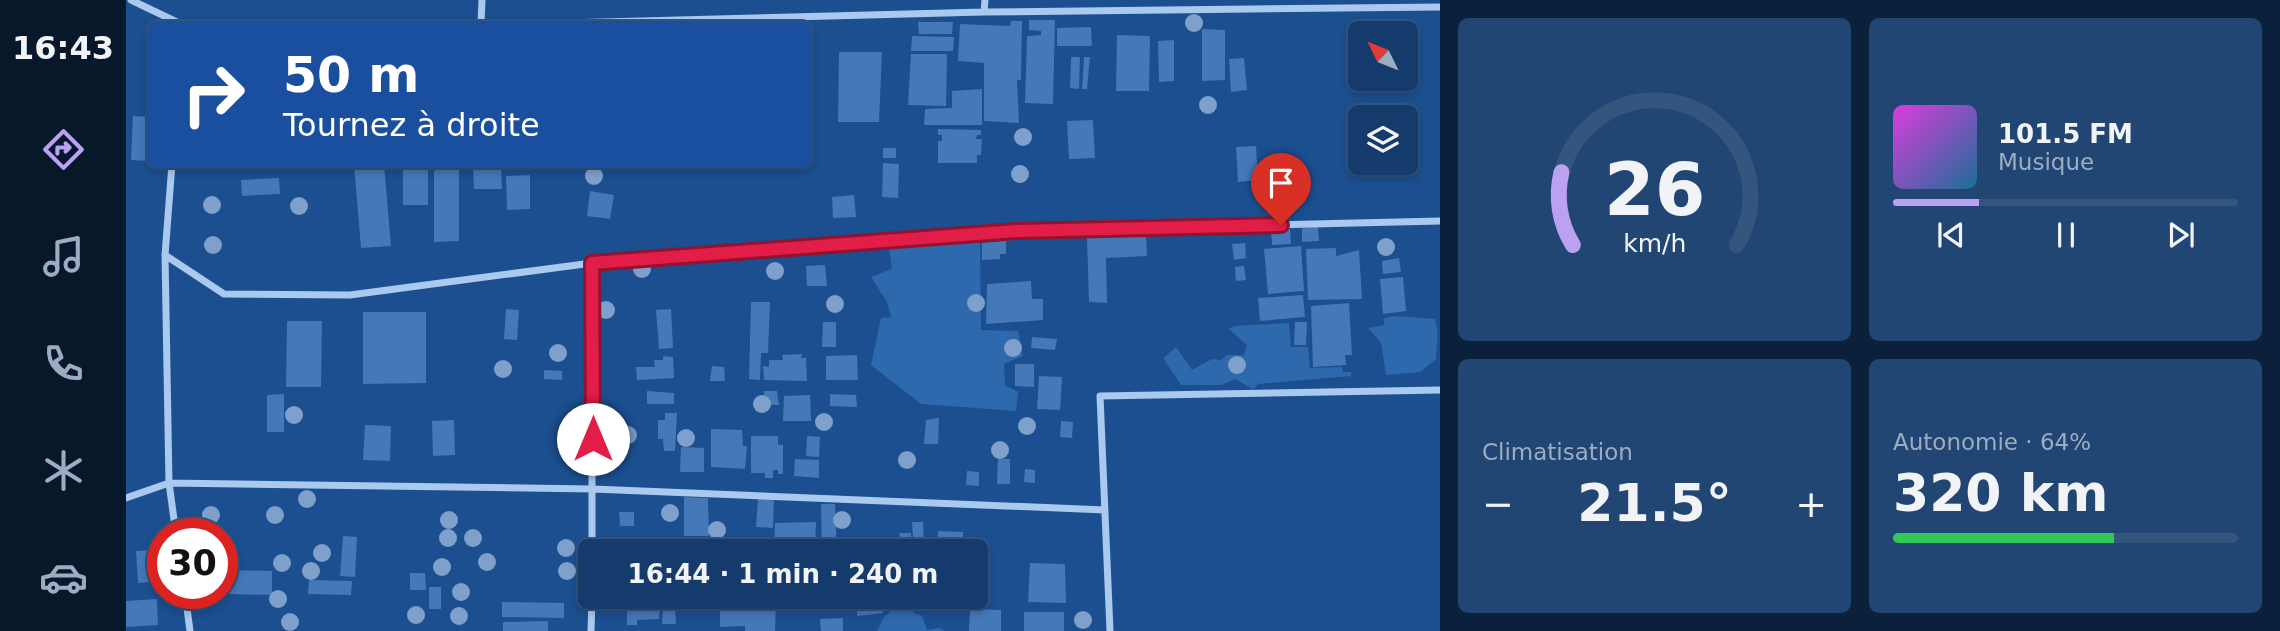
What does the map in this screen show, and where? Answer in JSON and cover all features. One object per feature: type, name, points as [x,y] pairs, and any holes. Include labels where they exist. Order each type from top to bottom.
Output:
[{"type":"street","points":[[131,0],[175,21]]},
{"type":"street","points":[[481,21],[482,0]]},
{"type":"street","points":[[984,12],[985,0]]},
{"type":"street","points":[[641,21],[984,12],[1440,7]]},
{"type":"street","points":[[172,168],[165,255],[169,483],[174,518]]},
{"type":"street","points":[[165,255],[224,294],[350,295],[592,263],[1016,231],[1440,221]]},
{"type":"street","points":[[592,263],[592,539]]},
{"type":"street","points":[[1110,631],[1100,396],[1440,390]]},
{"type":"street","points":[[126,498],[169,483],[593,489],[1105,510]]},
{"type":"street","points":[[187,609],[190,631]]},
{"type":"street","points":[[591,631],[592,609]]},
{"type":"shaded area","points":[[980,228],[981,330],[1018,331],[1023,356],[1004,364],[1005,385],[1018,392],[1016,411],[921,404],[871,365],[881,318],[891,317],[887,302],[871,277],[892,269],[887,232]]},
{"type":"shaded area","points":[[1397,316],[1435,319],[1438,335],[1436,359],[1421,372],[1386,375],[1381,343],[1368,328],[1384,325],[1384,318]]},
{"type":"shaded area","points":[[1289,323],[1291,347],[1308,347],[1310,368],[1342,367],[1343,372],[1351,372],[1351,376],[1258,384],[1253,389],[1235,379],[1221,385],[1181,385],[1163,358],[1176,347],[1192,370],[1212,359],[1221,360],[1227,355],[1244,355],[1247,345],[1229,329],[1234,326]]},
{"type":"shaded area","points":[[893,609],[913,609],[914,613],[922,616],[927,630],[940,628],[945,631],[877,631],[884,617]]},
{"type":"building","points":[[1029,20],[1055,20],[1053,104],[1025,103],[1027,36],[1041,35],[1041,31],[1029,30]]},
{"type":"building","points":[[1011,21],[1022,21],[1021,80],[1017,80],[1019,123],[984,121],[984,63],[958,61],[960,24],[1010,26]]},
{"type":"building","points":[[918,22],[953,22],[952,34],[919,34]]},
{"type":"building","points":[[1091,27],[1092,46],[1057,46],[1057,28]]},
{"type":"building","points":[[1202,29],[1225,30],[1225,80],[1202,81]]},
{"type":"building","points":[[1117,35],[1150,36],[1149,91],[1116,91]]},
{"type":"building","points":[[912,36],[954,37],[953,51],[911,51]]},
{"type":"building","points":[[1174,40],[1174,81],[1159,82],[1158,41]]},
{"type":"building","points":[[839,52],[882,52],[879,122],[838,122]]},
{"type":"building","points":[[911,54],[947,54],[946,106],[908,105]]},
{"type":"building","points":[[1071,57],[1080,57],[1079,89],[1070,88]]},
{"type":"building","points":[[1084,57],[1090,57],[1087,89],[1082,89]]},
{"type":"building","points":[[1244,58],[1247,90],[1231,92],[1229,59]]},
{"type":"building","points":[[982,89],[982,125],[924,125],[925,109],[952,108],[952,91]]},
{"type":"building","points":[[133,116],[147,117],[147,161],[131,160]]},
{"type":"building","points":[[1093,120],[1095,158],[1069,159],[1067,121]]},
{"type":"building","points":[[938,129],[981,130],[981,135],[977,135],[976,139],[982,139],[981,155],[977,155],[977,163],[938,163],[938,141],[942,141],[942,135],[938,135]]},
{"type":"building","points":[[1256,146],[1258,180],[1238,182],[1236,147]]},
{"type":"building","points":[[883,148],[896,148],[896,158],[883,158]]},
{"type":"building","points":[[883,163],[899,164],[898,198],[882,197]]},
{"type":"building","points":[[354,168],[384,168],[391,246],[361,248]]},
{"type":"building","points":[[403,168],[428,168],[428,205],[403,205]]},
{"type":"building","points":[[434,168],[459,168],[459,241],[434,242]]},
{"type":"building","points":[[473,168],[501,168],[502,189],[474,189]]},
{"type":"building","points":[[530,175],[530,209],[507,210],[506,176]]},
{"type":"building","points":[[279,178],[280,194],[242,196],[241,180]]},
{"type":"building","points":[[590,191],[614,195],[610,219],[587,216]]},
{"type":"building","points":[[854,195],[856,217],[833,218],[832,197]]},
{"type":"building","points":[[1318,227],[1319,241],[1302,242],[1302,228]]},
{"type":"building","points":[[1290,229],[1291,244],[1272,245],[1271,230]]},
{"type":"building","points":[[1146,235],[1147,256],[1106,258],[1107,303],[1089,302],[1087,238]]},
{"type":"building","points":[[1006,241],[1006,254],[1000,254],[1000,259],[982,260],[982,243]]},
{"type":"building","points":[[1245,243],[1246,258],[1234,260],[1232,244]]},
{"type":"building","points":[[1301,246],[1304,291],[1268,294],[1264,249]]},
{"type":"building","points":[[1336,248],[1336,256],[1359,250],[1362,299],[1308,300],[1306,249]]},
{"type":"building","points":[[1399,258],[1401,272],[1383,274],[1382,261]]},
{"type":"building","points":[[825,265],[827,286],[807,286],[806,266]]},
{"type":"building","points":[[1244,266],[1246,280],[1236,281],[1235,267]]},
{"type":"building","points":[[1403,277],[1406,311],[1383,314],[1380,279]]},
{"type":"building","points":[[1031,281],[1032,299],[1043,299],[1043,320],[986,324],[987,284]]},
{"type":"building","points":[[1303,295],[1305,317],[1260,321],[1258,298]]},
{"type":"building","points":[[751,302],[770,302],[768,353],[761,353],[760,380],[749,379]]},
{"type":"building","points":[[1349,303],[1352,355],[1345,355],[1346,365],[1313,367],[1311,306]]},
{"type":"building","points":[[506,309],[519,310],[517,340],[504,339]]},
{"type":"building","points":[[671,309],[673,348],[659,349],[656,310]]},
{"type":"building","points":[[363,312],[426,312],[426,383],[363,384]]},
{"type":"building","points":[[287,321],[322,321],[321,387],[286,387]]},
{"type":"building","points":[[823,322],[836,322],[836,347],[822,347]]},
{"type":"building","points":[[1295,322],[1307,322],[1306,345],[1294,345]]},
{"type":"building","points":[[1032,337],[1057,339],[1055,350],[1031,348]]},
{"type":"building","points":[[802,354],[801,358],[806,358],[807,381],[764,380],[763,366],[769,367],[769,360],[783,360],[782,355]]},
{"type":"building","points":[[857,355],[858,380],[826,380],[826,356]]},
{"type":"building","points":[[663,356],[673,357],[674,378],[637,380],[636,367],[655,367],[654,360],[663,360]]},
{"type":"building","points":[[1015,364],[1034,364],[1034,387],[1015,386]]},
{"type":"building","points":[[712,366],[724,367],[725,381],[710,381]]},
{"type":"building","points":[[544,370],[562,371],[562,380],[544,379]]},
{"type":"building","points":[[1039,376],[1062,377],[1060,410],[1037,409]]},
{"type":"building","points":[[647,391],[674,393],[674,404],[647,404]]},
{"type":"building","points":[[764,391],[777,391],[779,405],[765,405]]},
{"type":"building","points":[[284,394],[284,432],[267,432],[267,395]]},
{"type":"building","points":[[830,394],[856,395],[857,407],[830,406]]},
{"type":"building","points":[[810,395],[811,421],[783,421],[784,396]]},
{"type":"building","points":[[665,413],[677,413],[675,451],[664,451],[663,439],[658,439],[658,420],[665,420]]},
{"type":"building","points":[[939,418],[938,444],[924,444],[926,420]]},
{"type":"building","points":[[454,420],[455,455],[433,456],[432,421]]},
{"type":"building","points":[[1061,421],[1073,422],[1072,438],[1060,437]]},
{"type":"building","points":[[365,425],[391,426],[390,461],[363,460]]},
{"type":"building","points":[[711,429],[742,430],[743,446],[747,446],[745,469],[711,467]]},
{"type":"building","points":[[751,436],[778,436],[778,445],[783,445],[783,474],[773,470],[773,478],[765,478],[765,473],[751,473]]},
{"type":"building","points":[[807,436],[820,437],[819,457],[806,456]]},
{"type":"building","points":[[681,447],[704,448],[704,472],[680,472]]},
{"type":"building","points":[[795,459],[819,460],[819,478],[794,476]]},
{"type":"building","points":[[998,459],[1010,459],[1010,484],[997,484]]},
{"type":"building","points":[[1025,469],[1035,470],[1035,483],[1024,482]]},
{"type":"building","points":[[967,471],[979,472],[979,486],[966,485]]},
{"type":"building","points":[[684,497],[708,498],[709,536],[684,536]]},
{"type":"building","points":[[758,499],[774,499],[773,528],[756,527]]},
{"type":"building","points":[[821,504],[835,504],[836,539],[822,539]]},
{"type":"building","points":[[619,512],[634,512],[634,526],[620,526]]},
{"type":"building","points":[[816,522],[815,539],[774,539],[775,523]]},
{"type":"building","points":[[912,522],[923,522],[924,539],[913,539]]},
{"type":"building","points":[[938,531],[963,532],[963,539],[938,539]]},
{"type":"building","points":[[899,533],[911,533],[911,539],[900,539]]},
{"type":"building","points":[[343,536],[357,537],[355,577],[340,576]]},
{"type":"building","points":[[147,550],[147,582],[138,583],[136,551]]},
{"type":"building","points":[[1030,563],[1065,564],[1066,603],[1028,602]]},
{"type":"building","points":[[238,570],[272,571],[272,595],[238,594]]},
{"type":"building","points":[[410,573],[425,573],[426,590],[410,590]]},
{"type":"building","points":[[309,580],[352,581],[351,595],[308,594]]},
{"type":"building","points":[[429,587],[441,587],[441,609],[429,609]]},
{"type":"building","points":[[147,600],[147,609],[157,609],[158,625],[126,627],[126,601]]},
{"type":"building","points":[[502,602],[564,603],[564,618],[502,617]]},
{"type":"building","points":[[627,609],[660,609],[659,619],[637,620],[637,625],[627,625]]},
{"type":"building","points":[[663,609],[675,609],[676,624],[662,624]]},
{"type":"building","points":[[720,609],[776,609],[775,631],[745,631],[745,626],[720,627]]},
{"type":"building","points":[[857,609],[883,609],[883,613],[857,616]]},
{"type":"building","points":[[970,609],[1001,610],[1001,631],[969,631]]},
{"type":"building","points":[[1024,612],[1064,612],[1064,631],[1024,631]]},
{"type":"building","points":[[843,618],[843,631],[821,631],[820,619]]},
{"type":"building","points":[[548,621],[548,631],[503,631],[503,622]]},
{"type":"route","points":[[593,439],[592,263],[1016,231],[1281,225]]}]
